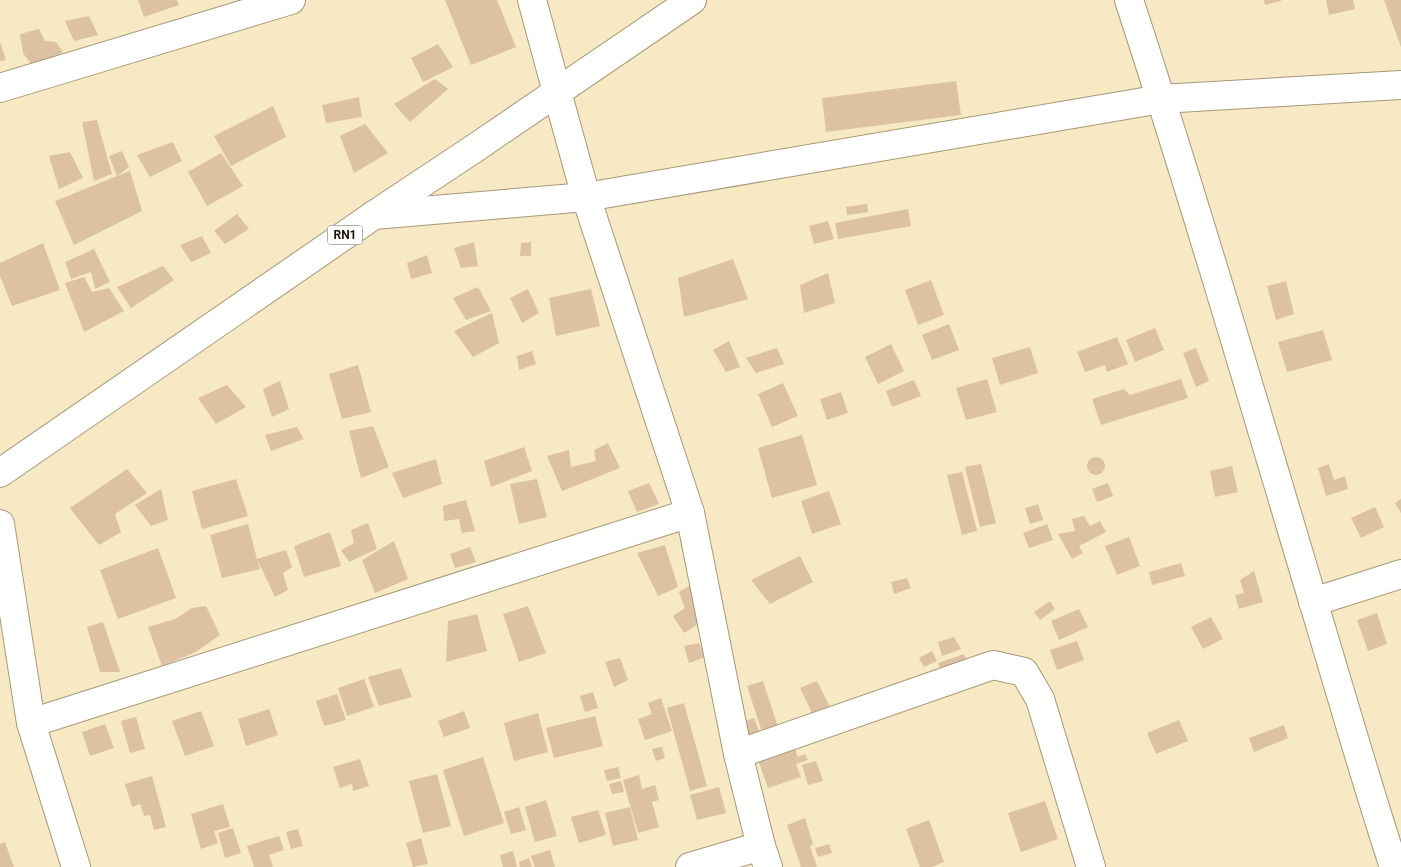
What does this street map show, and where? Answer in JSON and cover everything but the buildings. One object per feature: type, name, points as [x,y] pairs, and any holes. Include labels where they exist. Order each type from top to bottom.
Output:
[{"type":"main road","points":[[0,88],[291,0]]},
{"type":"main road","points":[[532,0],[586,197],[690,513],[738,754],[765,856],[690,867]]},
{"type":"main road","name":"RN1","points":[[0,473],[374,215],[692,0]]},
{"type":"main road","points":[[1128,0],[1161,99],[1394,867]]},
{"type":"main road","points":[[374,215],[586,197],[1161,99],[1401,84]]},
{"type":"main road","points":[[31,723],[690,513]]},
{"type":"main road","points":[[0,524],[31,723],[76,867]]},
{"type":"main road","points":[[1313,602],[1401,574]]},
{"type":"main road","points":[[738,754],[993,665],[1024,672],[1040,699],[1091,867]]}]
